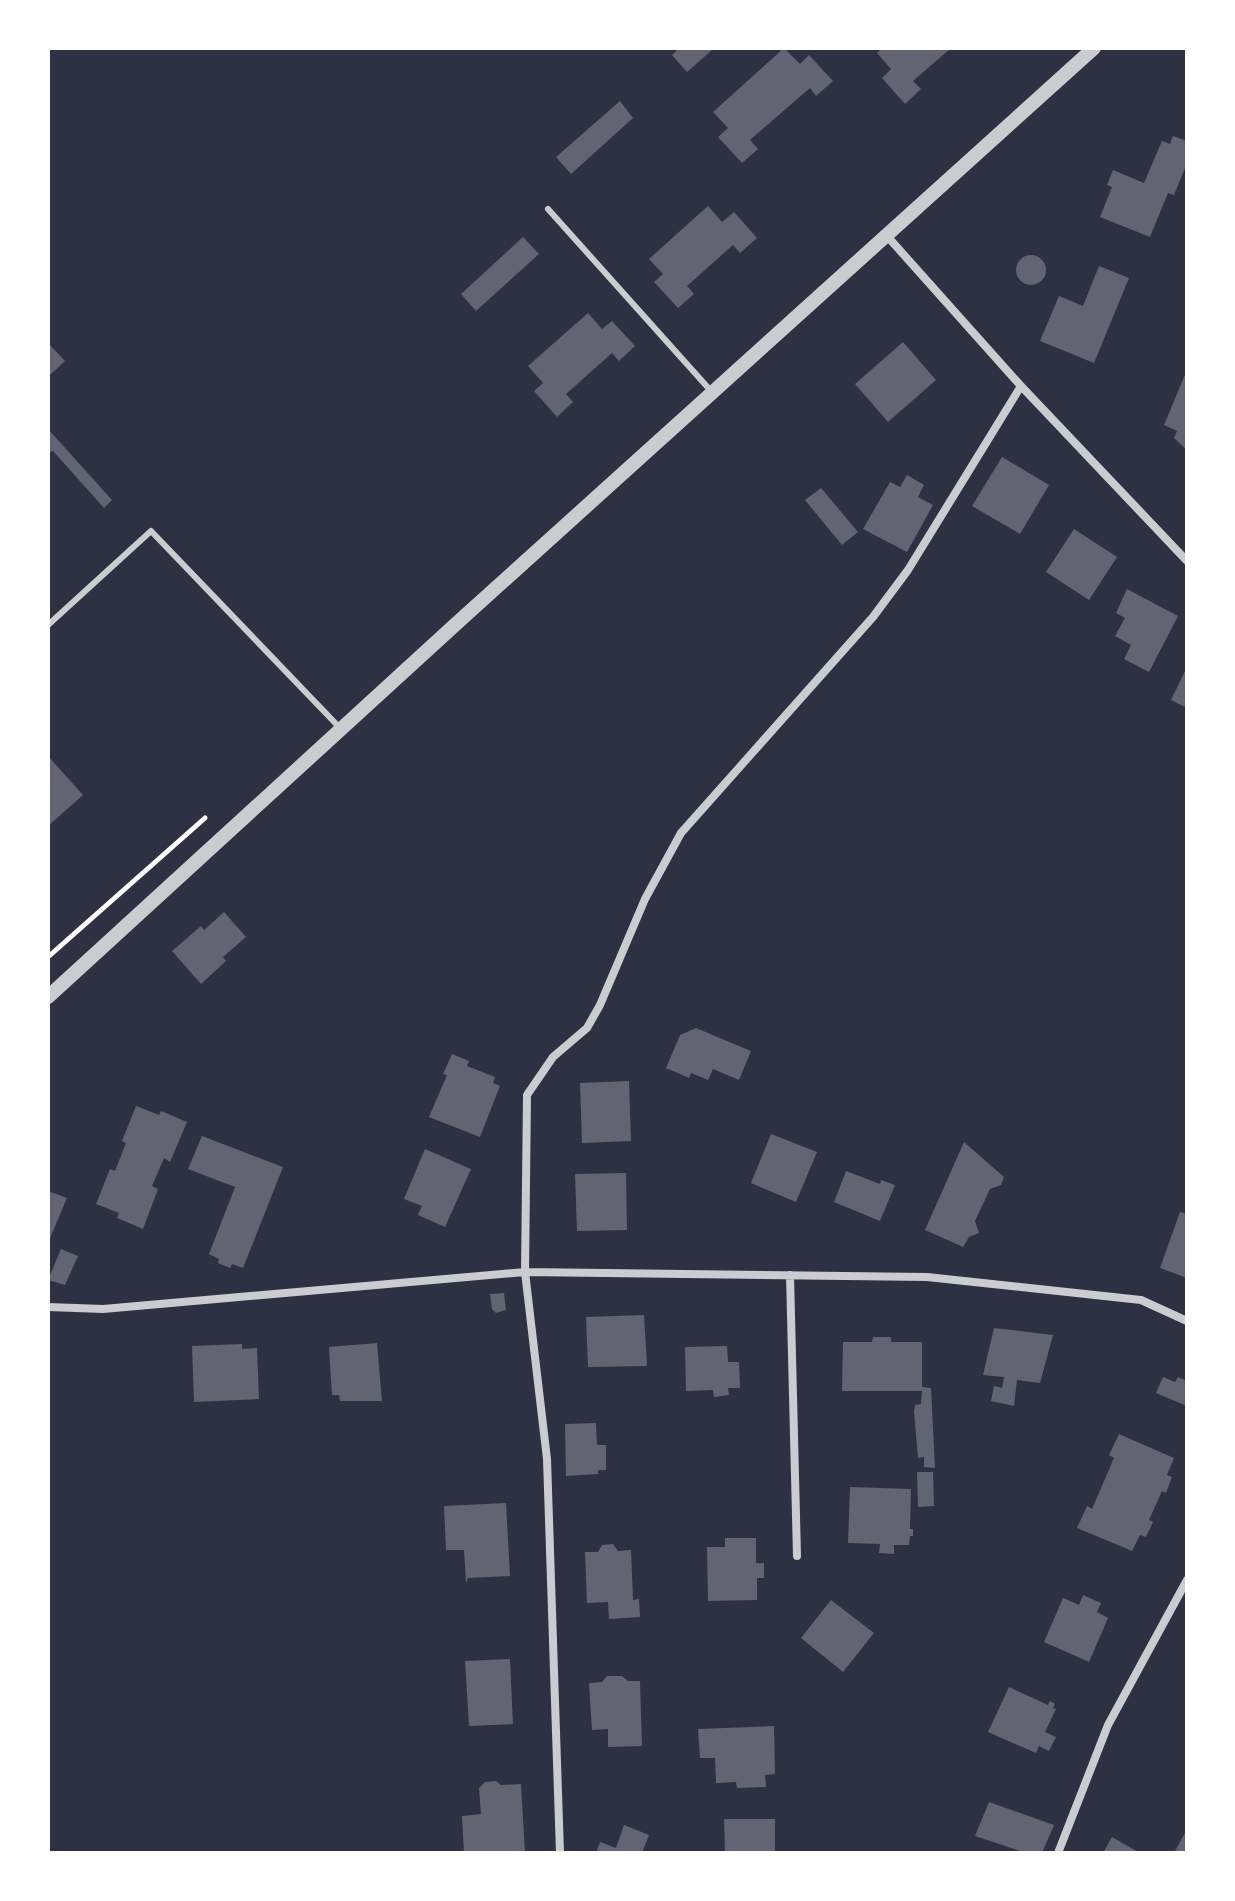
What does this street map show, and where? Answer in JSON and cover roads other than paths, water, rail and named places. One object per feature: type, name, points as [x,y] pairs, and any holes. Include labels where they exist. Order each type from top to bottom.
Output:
[{"type":"street","points":[[48,997],[1094,48]]},
{"type":"street","points":[[887,236],[1021,386],[1187,561]]},
{"type":"street","points":[[560,1853],[547,1459],[525,1272],[527,1095],[553,1057],[587,1028],[600,1005],[645,899],[681,833],[873,617],[908,570],[1021,386]]},
{"type":"street","points":[[48,1307],[103,1309],[525,1272],[790,1275],[927,1277],[1141,1300],[1187,1321]]},
{"type":"street","points":[[790,1275],[797,1556]]},
{"type":"street","points":[[1058,1853],[1108,1725],[1187,1580]]},
{"type":"lane","points":[[548,209],[713,393]]},
{"type":"lane","points":[[48,625],[151,531],[341,729]]}]
